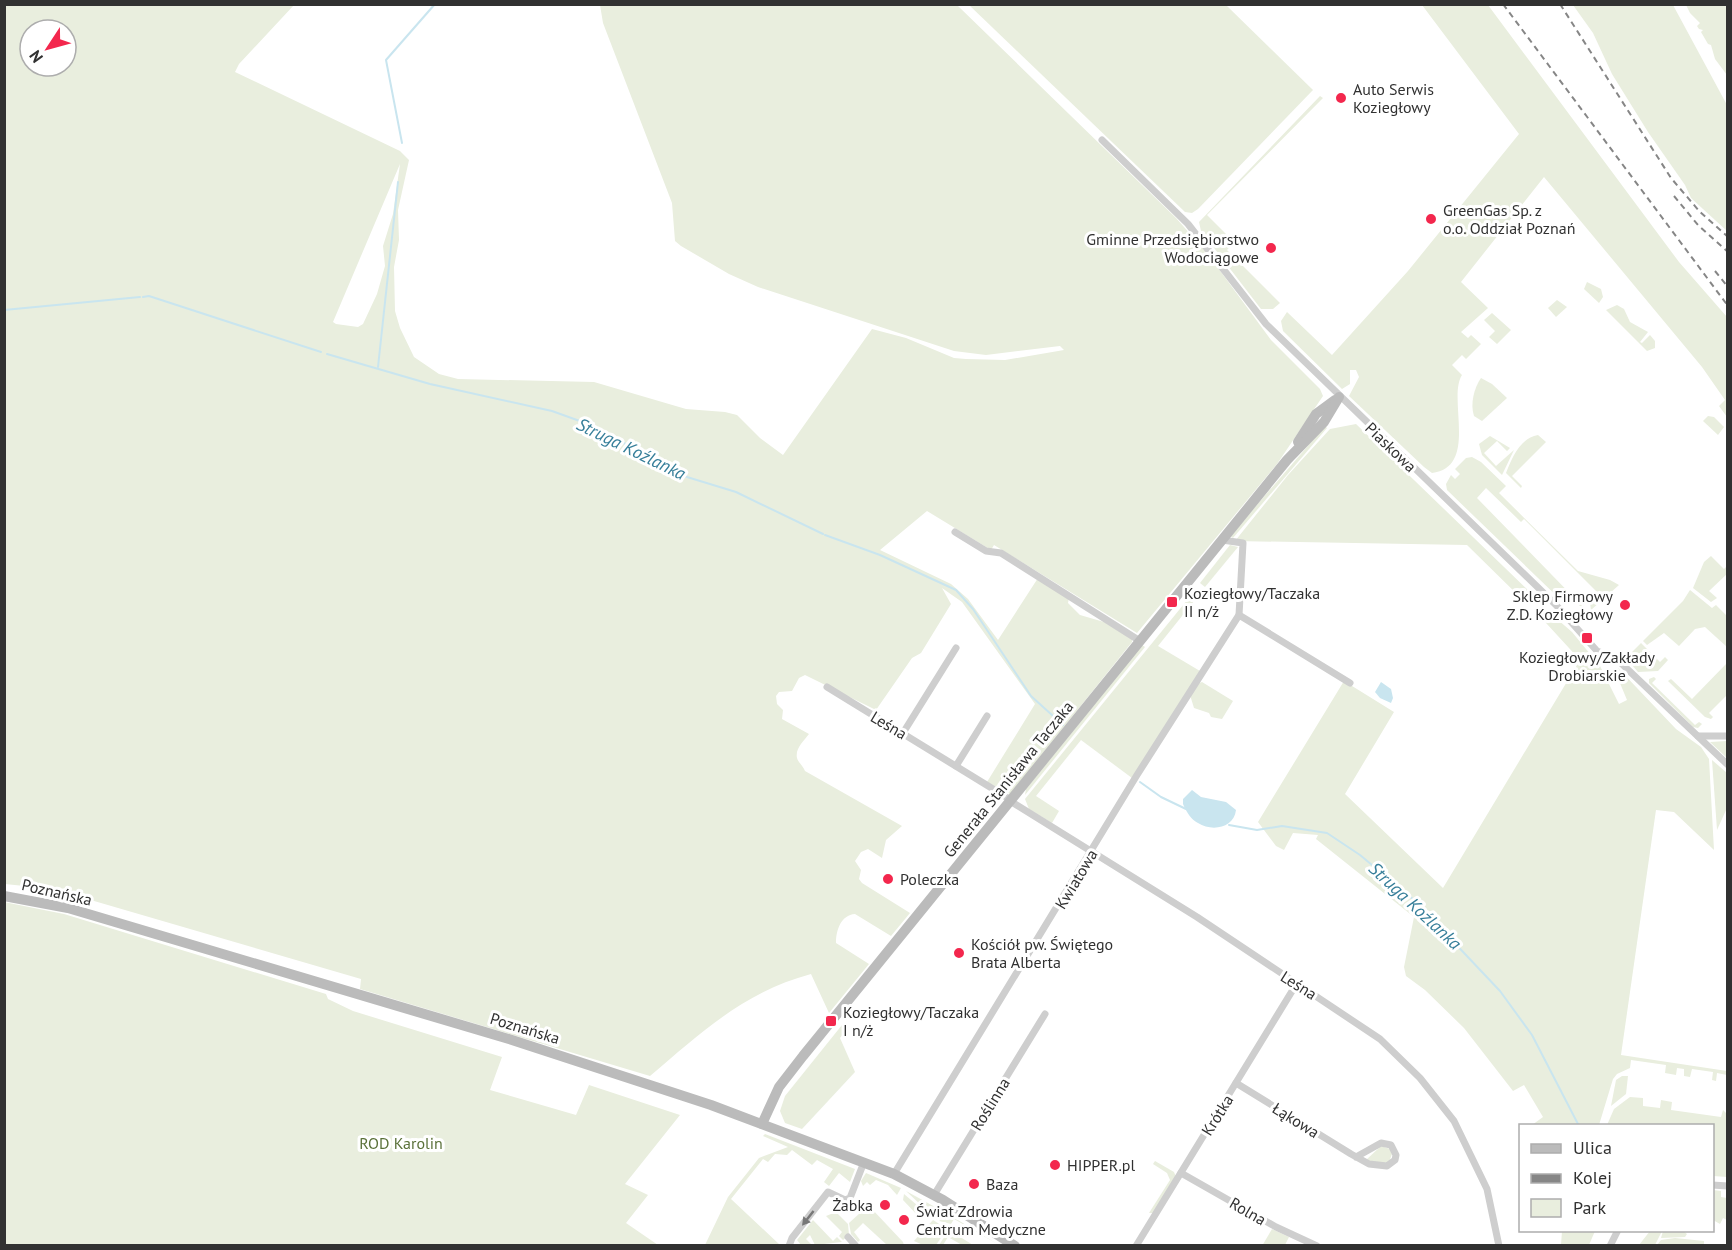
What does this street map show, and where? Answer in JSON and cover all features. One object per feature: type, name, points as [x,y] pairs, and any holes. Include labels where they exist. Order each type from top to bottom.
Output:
[{"type":"street","name":"Piaskowa","points":[[1102,140],[1188,224],[1266,324],[1339,397],[1562,611],[1596,651],[1613,657],[1622,664],[1728,765]]},
{"type":"street","name":"Generała Stanisława Taczaka","points":[[762,1124],[783,1081],[1287,460],[1324,422],[1339,397]]},
{"type":"street","points":[[955,532],[987,551],[1001,553],[1140,641]]},
{"type":"street","name":"Kwiatowa","points":[[894,1174],[1093,852],[1137,775],[1239,615],[1244,543],[1222,540]]},
{"type":"street","points":[[1239,615],[1350,683]]},
{"type":"street","points":[[903,733],[956,648]]},
{"type":"street","name":"Leśna","points":[[827,687],[1093,852],[1380,1039],[1439,1101],[1466,1144],[1487,1189],[1499,1245]]},
{"type":"street","points":[[956,766],[987,716]]},
{"type":"street","points":[[1698,736],[1728,736]]},
{"type":"street","name":"Poznańska","points":[[4,896],[68,908],[615,1072],[894,1174],[934,1195],[1015,1245]]},
{"type":"street","name":"Krótka","points":[[1136,1245],[1297,984]]},
{"type":"street","name":"Roślinna","points":[[934,1195],[1045,1014]]},
{"type":"street","name":"Łąkowa","points":[[1236,1083],[1356,1157],[1381,1167],[1391,1164],[1396,1155],[1391,1145],[1381,1143],[1356,1157]]},
{"type":"street","points":[[789,1245],[828,1192],[841,1198],[850,1198],[864,1162]]},
{"type":"street","name":"Rolna","points":[[1181,1173],[1276,1227],[1317,1245]]},
{"type":"street","points":[[848,1238],[856,1245]]},
{"type":"green space","points":[[4,5],[294,5],[239,64],[235,72],[400,151],[409,160],[398,210],[399,240],[394,267],[395,311],[400,328],[414,357],[439,374],[458,379],[594,382],[686,409],[737,415],[760,438],[783,455],[872,329],[906,338],[954,358],[1005,360],[1064,350],[1060,346],[986,355],[954,351],[758,287],[729,274],[681,246],[675,241],[672,203],[603,23],[600,5],[957,5],[1176,218],[1207,253],[1271,340],[1320,389],[1323,396],[1277,464],[1137,633],[994,545],[991,550],[927,511],[880,550],[951,584],[968,599],[998,640],[1038,578],[1069,598],[1068,603],[1080,615],[1104,622],[1132,639],[1132,642],[1010,794],[987,782],[1035,704],[962,602],[942,588],[951,604],[921,653],[912,658],[876,710],[805,675],[799,678],[792,691],[779,692],[776,696],[777,704],[783,710],[782,719],[809,734],[797,751],[798,760],[805,771],[902,826],[886,840],[882,858],[868,849],[861,852],[855,861],[861,870],[859,879],[862,883],[910,913],[891,936],[855,914],[843,920],[838,928],[836,943],[869,964],[829,1013],[811,974],[787,982],[765,991],[725,1015],[650,1076],[360,989],[361,979],[53,889],[5,884]],"holes":[[[400,164],[393,214],[383,246],[385,266],[377,294],[363,324],[358,327],[336,324],[333,322]]]},
{"type":"green space","points":[[969,5],[1226,5],[1313,90],[1198,209],[1192,213],[1185,212]]},
{"type":"green space","points":[[1422,5],[1488,5],[1679,262],[1727,317],[1727,417],[1719,406],[1725,400],[1702,367],[1544,177],[1461,282],[1488,308],[1461,332],[1468,338],[1471,335],[1481,344],[1466,359],[1462,355],[1452,365],[1462,375],[1458,386],[1459,430],[1454,458],[1446,468],[1432,473],[1349,396],[1359,377],[1356,370],[1350,370],[1350,384],[1342,389],[1283,331],[1281,321],[1287,312],[1332,355],[1408,271],[1519,134]]},
{"type":"green space","points":[[1573,5],[1673,5],[1727,105],[1727,231],[1691,198],[1685,185],[1612,74],[1593,33]]},
{"type":"green space","points":[[1686,5],[1727,5],[1727,75],[1715,59],[1711,45],[1701,32],[1703,30],[1697,26],[1700,23]]},
{"type":"green space","points":[[1320,96],[1323,98],[1207,215],[1234,242],[1227,250],[1280,303],[1273,309],[1261,309],[1201,231],[1199,222]]},
{"type":"green space","points":[[1587,282],[1601,289],[1603,297],[1599,303],[1584,289]]},
{"type":"green space","points":[[1557,300],[1567,307],[1556,317],[1548,308]]},
{"type":"green space","points":[[1617,305],[1624,309],[1630,322],[1648,332],[1640,342],[1642,343],[1650,335],[1655,341],[1655,348],[1647,351],[1606,310]]},
{"type":"green space","points":[[1492,313],[1511,330],[1497,344],[1489,337],[1495,331],[1484,320]]},
{"type":"green space","points":[[1481,378],[1492,384],[1507,398],[1482,421],[1474,416],[1472,406],[1476,386]]},
{"type":"green space","points":[[1708,416],[1714,417],[1724,427],[1718,435],[1703,421]]},
{"type":"green space","points":[[1356,424],[1531,593],[1527,604],[1467,545],[1235,541],[1288,475],[1330,429]]},
{"type":"green space","points":[[1325,426],[1327,428],[1233,538],[1230,536]]},
{"type":"green space","points":[[1538,435],[1546,442],[1512,476],[1522,486],[1521,488],[1506,473],[1522,444]]},
{"type":"green space","points":[[1490,436],[1510,448],[1507,451],[1497,441],[1484,453],[1496,466],[1514,450],[1502,475],[1482,455],[1479,444]]},
{"type":"green space","points":[[1472,457],[1481,462],[1506,486],[1499,493],[1578,571],[1610,580],[1619,585],[1591,610],[1590,602],[1598,593],[1524,519],[1521,522],[1486,488],[1477,498],[1586,610],[1570,599],[1565,604],[1447,490],[1446,484],[1451,475],[1455,479],[1460,474],[1455,469],[1466,458]]},
{"type":"green space","points":[[1230,545],[1238,547],[1205,587],[1200,583]]},
{"type":"green space","points":[[1711,556],[1724,569],[1727,566],[1728,573],[1709,591],[1717,598],[1711,602],[1693,588],[1704,562]]},
{"type":"green space","points":[[1197,588],[1202,591],[1158,646],[1200,671],[1132,778],[1081,740],[1036,796],[1059,811],[1052,823],[1029,809],[1025,799]]},
{"type":"green space","points":[[1690,590],[1712,608],[1716,605],[1727,616],[1727,647],[1705,627],[1695,629],[1679,646],[1664,633],[1647,645],[1643,641],[1683,601]]},
{"type":"green space","points":[[1542,606],[1572,632],[1600,666],[1619,704],[1627,700],[1617,676],[1618,668],[1676,729],[1701,747],[1709,759],[1714,850],[1674,812],[1656,810],[1621,1055],[1727,1071],[1727,1075],[1717,1073],[1716,1081],[1712,1080],[1713,1072],[1692,1069],[1690,1077],[1684,1076],[1684,1069],[1677,1068],[1676,1075],[1665,1073],[1666,1065],[1631,1060],[1630,1068],[1617,1074],[1613,1079],[1599,1124],[1533,1124],[1543,1117],[1524,1085],[1513,1091],[1464,1028],[1425,990],[1406,976],[1404,967],[1414,917],[1316,839],[1318,835],[1293,833],[1284,850],[1276,846],[1258,822],[1344,681],[1394,712],[1345,794],[1443,888],[1580,660],[1535,611]]},
{"type":"green space","points":[[1641,643],[1660,662],[1665,657],[1668,660],[1658,671],[1638,672],[1626,658]]},
{"type":"green space","points":[[1142,645],[1145,647],[1025,795],[1026,789]]},
{"type":"green space","points":[[1727,663],[1727,695],[1709,713],[1713,717],[1711,719],[1705,717],[1668,681],[1671,679],[1692,699]]},
{"type":"green space","points":[[1654,677],[1656,679],[1652,683],[1695,725],[1699,722],[1702,724],[1698,728],[1693,727],[1649,683],[1649,679]]},
{"type":"green space","points":[[1202,682],[1233,701],[1222,719],[1211,717],[1209,713],[1194,708],[1190,695],[1197,684]]},
{"type":"green space","points":[[1727,741],[1727,758],[1710,742]]},
{"type":"green space","points":[[1712,760],[1727,773],[1727,808],[1717,830]]},
{"type":"green space","name":"ROD Karolin","points":[[4,902],[64,914],[326,994],[328,999],[353,1011],[502,1057],[490,1090],[576,1115],[589,1085],[680,1115],[625,1184],[648,1195],[626,1223],[658,1245],[5,1245]]},
{"type":"green space","points":[[842,1025],[847,1029],[840,1038],[855,1072],[802,1129],[785,1123],[780,1111],[785,1096]]},
{"type":"green space","points":[[1622,1076],[1628,1076],[1626,1094],[1611,1106],[1616,1080]]},
{"type":"green space","points":[[1630,1097],[1643,1098],[1643,1106],[1660,1108],[1661,1100],[1672,1102],[1671,1110],[1721,1117],[1723,1110],[1727,1114],[1727,1177],[1714,1176],[1714,1124],[1607,1124],[1614,1109]]},
{"type":"green space","points":[[765,1134],[855,1169],[850,1182],[839,1173],[829,1186],[824,1182],[833,1169],[817,1160],[812,1165],[792,1150],[787,1155],[775,1154],[768,1162],[763,1159],[731,1199],[780,1245],[705,1245],[728,1197],[759,1158],[788,1147],[763,1136]]},
{"type":"green space","points":[[1381,1146],[1390,1149],[1392,1154],[1389,1162],[1381,1164],[1366,1160]]},
{"type":"green space","points":[[1155,1161],[1174,1172],[1176,1177],[1154,1213],[1149,1213],[1170,1180],[1167,1173],[1153,1164]]},
{"type":"green space","points":[[866,1173],[901,1188],[897,1195],[888,1185],[876,1180],[870,1185],[867,1182],[863,1186],[861,1181]]},
{"type":"green space","points":[[1714,1190],[1721,1191],[1721,1197],[1727,1198],[1727,1220],[1723,1218],[1720,1224],[1714,1221]]},
{"type":"green space","points":[[906,1191],[946,1213],[937,1220]]},
{"type":"green space","points":[[904,1194],[924,1211],[920,1218],[903,1200]]},
{"type":"green space","points":[[871,1208],[904,1245],[887,1245],[863,1223],[854,1232],[860,1240],[858,1242],[851,1234],[849,1223],[860,1213]]},
{"type":"green space","points":[[836,1212],[848,1224],[849,1235],[843,1240],[839,1236],[842,1232],[826,1216]]},
{"type":"green space","points":[[948,1214],[999,1245],[954,1219],[951,1224],[939,1221]]},
{"type":"green space","points":[[813,1220],[833,1241],[837,1237],[842,1242],[815,1245],[810,1235],[806,1239],[812,1245],[801,1245],[797,1240]]},
{"type":"green space","points":[[933,1220],[947,1229],[936,1245],[923,1245],[914,1241]]},
{"type":"green space","points":[[1272,1229],[1289,1237],[1285,1245],[1262,1246]]},
{"type":"green space","points":[[949,1230],[973,1245],[962,1245],[948,1237],[943,1245],[939,1245]]},
{"type":"green space","points":[[1562,1232],[1595,1232],[1589,1245],[1561,1245]]},
{"type":"green space","points":[[1649,1232],[1662,1232],[1655,1245],[1639,1245]]},
{"type":"green space","points":[[1663,1232],[1687,1234],[1685,1237],[1661,1238]]},
{"type":"green space","points":[[1675,1238],[1704,1241],[1704,1245],[1657,1245],[1661,1240]]},
{"type":"water","points":[[1381,682],[1391,689],[1393,698],[1391,703],[1380,698],[1375,692]]},
{"type":"water","points":[[1192,790],[1201,797],[1226,802],[1236,810],[1231,821],[1216,828],[1195,822],[1183,804],[1183,799]]},
{"type":"waterway","points":[[402,143],[386,60],[435,4]]},
{"type":"waterway","points":[[378,367],[398,182]]},
{"type":"waterway","name":"Struga Koźlanka","points":[[143,297],[149,296],[321,352]]},
{"type":"waterway","name":"Struga Koźlanka","points":[[4,310],[140,297]]},
{"type":"waterway","name":"Struga Koźlanka","points":[[327,354],[430,384],[552,411],[588,424],[687,477],[736,492],[823,534]]},
{"type":"waterway","name":"Struga Koźlanka","points":[[825,535],[880,555],[956,590],[973,609],[1031,696],[1063,725]]},
{"type":"waterway","name":"Struga Koźlanka","points":[[1140,782],[1161,797],[1186,809]]},
{"type":"waterway","name":"Struga Koźlanka","points":[[1229,825],[1257,830],[1282,826],[1327,833],[1360,855],[1414,900],[1500,991],[1532,1035],[1578,1124]]},
{"type":"railway","points":[[1503,4],[1728,306]]},
{"type":"railway","points":[[1560,4],[1671,178],[1700,212],[1728,237]]},
{"type":"railway","points":[[1674,196],[1698,225],[1728,252]]},
{"type":"railway","points":[[1715,271],[1728,287]]},
{"type":"place","name":"Auto Serwis Koziegłowy","points":[[1341,98]]},
{"type":"place","name":"GreenGas Sp. z o.o. Oddział Poznań","points":[[1431,219]]},
{"type":"place","name":"Gminne Przedsiębiorstwo Wodociągowe","points":[[1271,248]]},
{"type":"place","name":"Koziegłowy/Taczaka II n/ż","points":[[1172,602]]},
{"type":"place","name":"Sklep Firmowy Z.D. Koziegłowy","points":[[1625,605]]},
{"type":"place","name":"Koziegłowy/Zakłady Drobiarskie","points":[[1587,638]]},
{"type":"place","name":"Poleczka","points":[[888,879]]},
{"type":"place","name":"Kościół pw. Świętego Brata Alberta","points":[[959,953]]},
{"type":"place","name":"Koziegłowy/Taczaka I n/ż","points":[[831,1021]]},
{"type":"place","name":"HIPPER.pl","points":[[1055,1165]]},
{"type":"place","name":"Baza","points":[[974,1184]]},
{"type":"place","name":"Żabka","points":[[885,1205]]},
{"type":"place","name":"Świat Zdrowia Centrum Medyczne","points":[[904,1220]]}]
